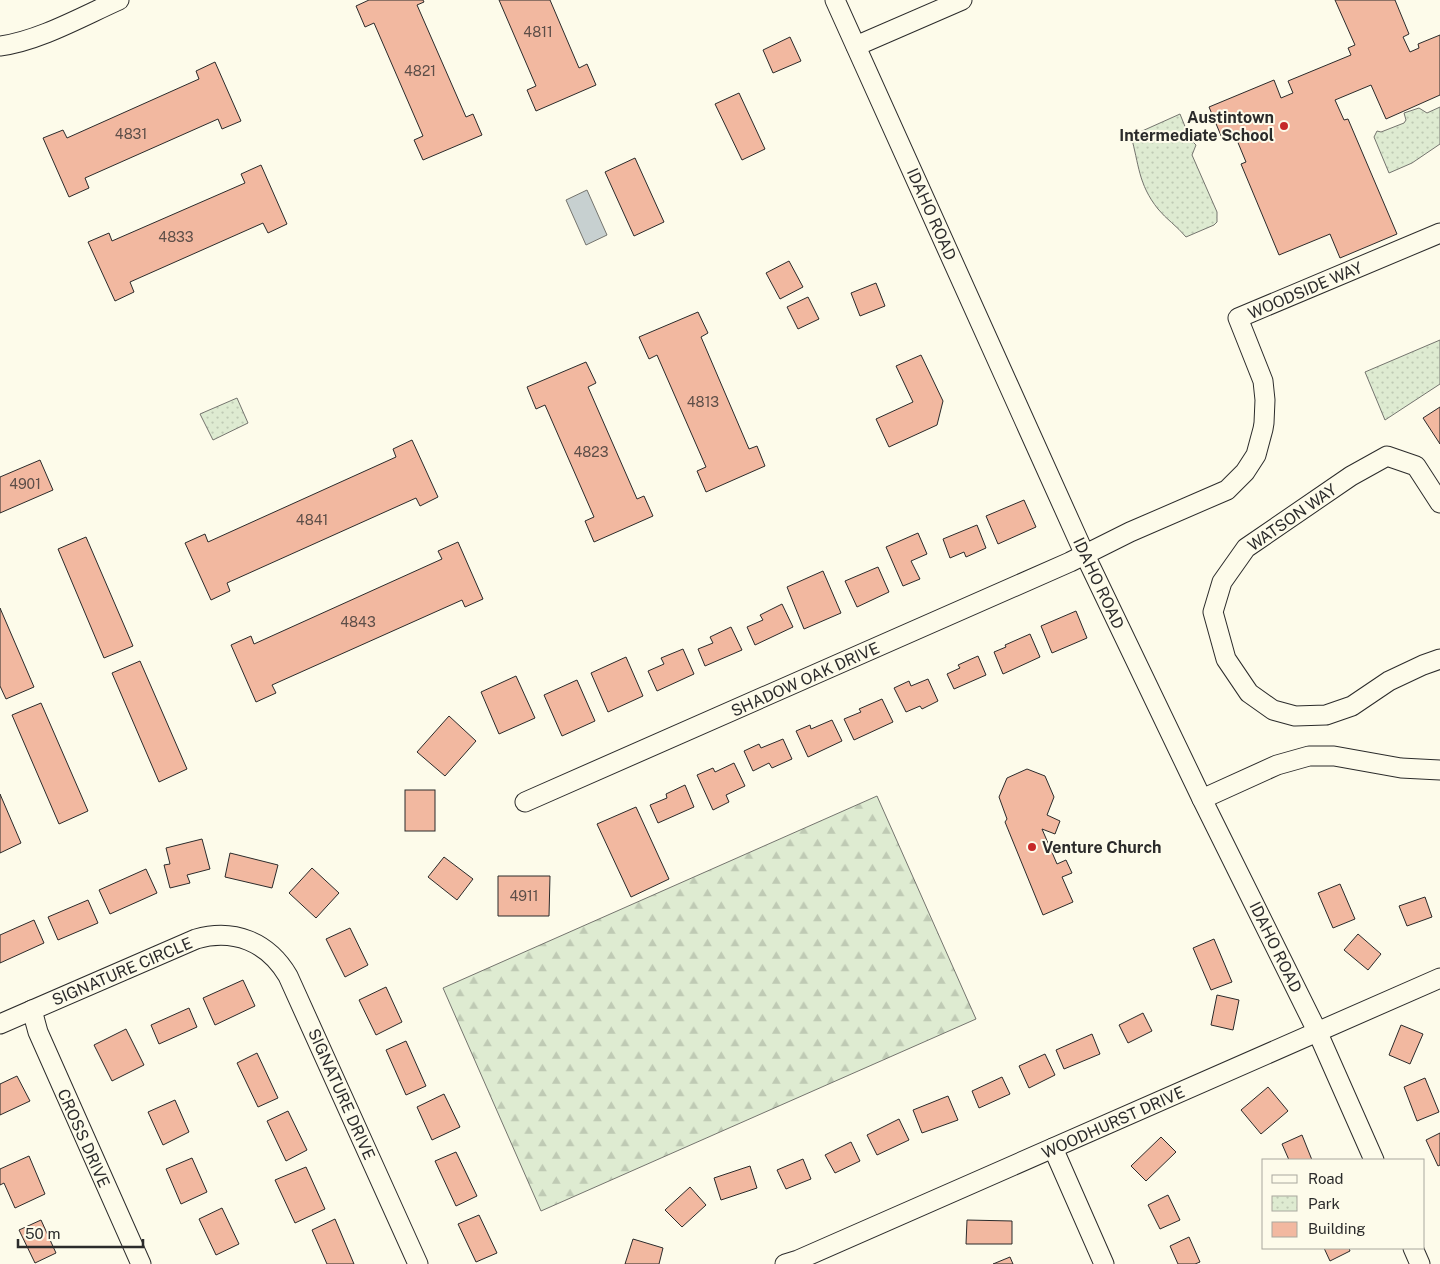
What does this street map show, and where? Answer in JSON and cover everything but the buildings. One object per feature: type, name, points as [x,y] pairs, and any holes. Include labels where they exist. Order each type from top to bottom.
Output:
[{"type":"street","points":[[0,46],[38,36],[119,0]]},
{"type":"street","name":"IDAHO ROAD","points":[[835,0],[1085,555],[1202,799],[1317,1031],[1374,1159]]},
{"type":"street","points":[[856,46],[962,0]]},
{"type":"street","name":"WOODSIDE WAY","points":[[1085,555],[1130,532],[1227,490],[1245,472],[1256,456],[1264,423],[1263,380],[1238,318],[1440,233]]},
{"type":"street","name":"WATSON WAY","points":[[1440,503],[1416,466],[1387,456],[1351,476],[1246,548],[1222,582],[1213,612],[1226,659],[1249,694],[1273,710],[1295,716],[1326,714],[1352,706],[1389,681],[1440,659]]},
{"type":"street","name":"SHADOW OAK DRIVE","points":[[525,802],[1085,555]]},
{"type":"street","points":[[1202,799],[1277,765],[1309,756],[1334,756],[1401,768],[1440,770]]},
{"type":"street","name":"SIGNATURE CIRCLE","points":[[0,1024],[196,939],[219,934],[237,936],[247,940]]},
{"type":"street","name":"SIGNATURE DRIVE","points":[[247,940],[262,947],[276,958],[288,976],[418,1264]]},
{"type":"street","name":"WOODHURST DRIVE","points":[[785,1264],[798,1260],[1440,978]]},
{"type":"street","name":"CROSS DRIVE","points":[[32,1010],[41,1041],[141,1264]]},
{"type":"street","points":[[1053,1148],[1104,1264]]},
{"type":"street","points":[[1413,1249],[1420,1264]]},
{"type":"green space","points":[[1440,107],[1440,144],[1412,163],[1389,173],[1374,137],[1377,131],[1381,132],[1404,123],[1406,120],[1404,113],[1419,108],[1427,113]]},
{"type":"green space","points":[[1180,114],[1190,139],[1196,145],[1192,155],[1217,212],[1217,222],[1214,225],[1186,237],[1164,216],[1146,191],[1131,136]]},
{"type":"green space","points":[[1440,340],[1440,384],[1385,420],[1365,372]]},
{"type":"green space","points":[[237,398],[248,423],[213,440],[200,414]]},
{"type":"green space","points":[[877,796],[976,1019],[541,1211],[443,988]]},
{"type":"shaded area","points":[[587,190],[607,235],[586,245],[566,200]]},
{"type":"place","name":"Austintown Intermediate School","points":[[1284,126]]},
{"type":"place","name":"Venture Church","points":[[1032,847]]}]
